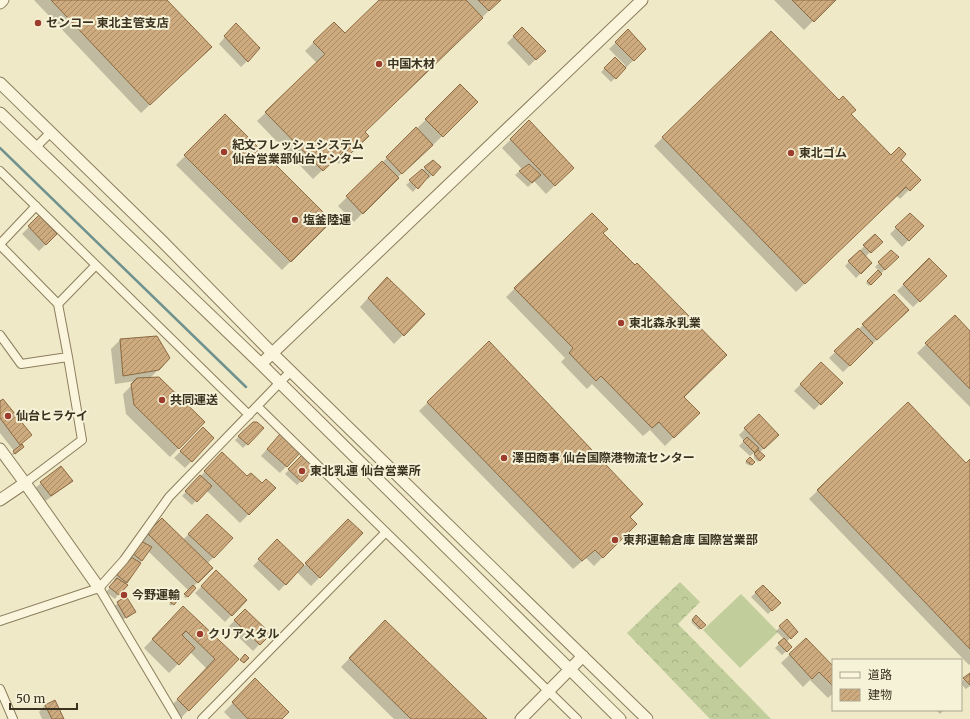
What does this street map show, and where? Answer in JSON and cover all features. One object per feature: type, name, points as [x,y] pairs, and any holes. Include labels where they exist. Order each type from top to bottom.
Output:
[{"type":"street","points":[[0,3],[3,0]]},
{"type":"street","points":[[261,364],[642,0]]},
{"type":"street","points":[[0,82],[162,241],[272,353],[647,719]]},
{"type":"street","points":[[0,113],[261,364],[620,719]]},
{"type":"street","points":[[35,148],[51,132]]},
{"type":"street","points":[[0,171],[249,415]]},
{"type":"street","points":[[0,500],[82,440],[58,304],[0,244],[36,206]]},
{"type":"street","points":[[58,304],[96,265]]},
{"type":"street","points":[[0,335],[21,364],[68,357]]},
{"type":"street","points":[[0,621],[99,588],[124,560],[169,497],[291,371]]},
{"type":"street","points":[[257,406],[577,719]]},
{"type":"street","points":[[0,449],[99,588],[177,719]]},
{"type":"street","points":[[202,719],[386,532]]},
{"type":"street","points":[[521,719],[583,656]]},
{"type":"street","points":[[0,689],[13,719]]},
{"type":"green space","points":[[680,582],[700,602],[678,624],[771,719],[710,719],[627,633]]},
{"type":"green space","points":[[741,594],[778,632],[740,668],[703,630]]},
{"type":"building","points":[[51,0],[167,0],[212,47],[150,105]]},
{"type":"building","points":[[379,0],[466,0],[483,18],[365,132],[369,136],[348,156],[344,151],[323,171],[265,112],[325,54],[313,42],[334,22],[345,33]]},
{"type":"building","points":[[478,0],[501,0],[489,11]]},
{"type":"building","points":[[792,0],[836,0],[814,22]]},
{"type":"building","points":[[236,23],[260,48],[248,62],[224,36]]},
{"type":"building","points":[[522,27],[546,51],[536,60],[513,36]]},
{"type":"building","points":[[628,29],[646,49],[634,61],[615,42]]},
{"type":"building","points":[[771,31],[839,100],[843,96],[856,110],[851,114],[891,155],[899,147],[906,154],[901,160],[921,180],[910,191],[906,187],[805,284],[662,137]]},
{"type":"building","points":[[615,57],[626,68],[616,79],[604,68]]},
{"type":"building","points":[[460,84],[478,102],[443,137],[425,119]]},
{"type":"building","points":[[225,114],[332,221],[291,262],[184,155]]},
{"type":"building","points":[[529,120],[574,168],[555,186],[510,139]]},
{"type":"building","points":[[416,127],[433,145],[402,174],[386,157]]},
{"type":"building","points":[[433,160],[441,167],[433,176],[424,167]]},
{"type":"building","points":[[382,161],[399,178],[363,214],[346,196]]},
{"type":"building","points":[[529,164],[541,175],[532,183],[519,171]]},
{"type":"building","points":[[422,169],[429,176],[418,189],[409,180]]},
{"type":"building","points":[[592,213],[608,229],[603,233],[635,265],[637,263],[727,355],[684,397],[700,413],[674,438],[659,422],[652,428],[601,376],[596,381],[569,353],[573,348],[514,288]]},
{"type":"building","points":[[910,213],[924,226],[909,241],[895,227]]},
{"type":"building","points":[[39,215],[57,234],[46,245],[28,226]]},
{"type":"building","points":[[875,234],[883,242],[871,253],[863,245]]},
{"type":"building","points":[[860,250],[872,263],[861,274],[848,261]]},
{"type":"building","points":[[891,250],[899,257],[885,270],[878,262]]},
{"type":"building","points":[[929,258],[947,276],[920,302],[903,284]]},
{"type":"building","points":[[878,270],[882,274],[871,285],[867,281]]},
{"type":"building","points":[[387,277],[425,314],[404,336],[368,298]]},
{"type":"building","points":[[894,294],[909,310],[877,340],[862,324]]},
{"type":"building","points":[[955,315],[970,331],[970,389],[925,343]]},
{"type":"building","points":[[858,328],[873,343],[850,366],[834,351]]},
{"type":"building","points":[[157,336],[170,358],[159,370],[123,376],[120,339]]},
{"type":"building","points":[[489,341],[643,504],[630,517],[637,524],[603,558],[595,550],[582,561],[427,402]]},
{"type":"building","points":[[821,362],[843,383],[821,405],[800,384]]},
{"type":"building","points":[[159,377],[205,422],[179,449],[134,405],[131,384],[137,378]]},
{"type":"building","points":[[3,399],[32,435],[20,445],[0,418],[0,401]]},
{"type":"building","points":[[908,402],[966,463],[970,459],[970,649],[817,490]]},
{"type":"building","points":[[759,414],[779,435],[764,449],[744,428]]},
{"type":"building","points":[[253,422],[257,422],[264,428],[248,445],[238,436]]},
{"type":"building","points":[[203,427],[214,438],[192,462],[180,451]]},
{"type":"building","points":[[280,434],[300,453],[287,467],[267,449]]},
{"type":"building","points":[[747,437],[759,448],[755,453],[743,441]]},
{"type":"building","points":[[22,444],[24,447],[15,454],[13,451]]},
{"type":"building","points":[[758,450],[765,456],[760,461],[754,454]]},
{"type":"building","points":[[222,452],[247,476],[251,473],[262,483],[266,479],[276,488],[249,515],[204,471]]},
{"type":"building","points":[[302,455],[315,467],[302,482],[288,469]]},
{"type":"building","points":[[750,457],[755,462],[752,465],[746,461]]},
{"type":"building","points":[[61,466],[73,481],[51,496],[40,482]]},
{"type":"building","points":[[200,475],[212,486],[197,502],[185,491]]},
{"type":"building","points":[[207,514],[233,538],[214,558],[188,534]]},
{"type":"building","points":[[162,518],[213,568],[198,583],[147,533]]},
{"type":"building","points":[[348,519],[363,533],[320,578],[305,563]]},
{"type":"building","points":[[277,539],[304,565],[286,585],[258,559]]},
{"type":"building","points":[[141,541],[152,547],[142,561],[132,553]]},
{"type":"building","points":[[131,557],[141,563],[127,583],[117,575]]},
{"type":"building","points":[[216,570],[247,600],[232,616],[201,586]]},
{"type":"building","points":[[117,578],[128,585],[119,595],[109,587]]},
{"type":"building","points":[[193,585],[196,588],[188,597],[184,594]]},
{"type":"building","points":[[763,585],[781,603],[772,611],[755,592]]},
{"type":"building","points":[[178,593],[181,596],[174,605],[170,602]]},
{"type":"building","points":[[126,596],[136,612],[126,618],[117,602]]},
{"type":"building","points":[[183,606],[239,659],[189,711],[177,699],[215,659],[186,631],[182,635],[195,648],[179,665],[152,639]]},
{"type":"building","points":[[245,609],[271,634],[260,645],[234,620]]},
{"type":"building","points":[[696,615],[706,625],[701,629],[692,620]]},
{"type":"building","points":[[787,619],[798,632],[791,639],[779,626]]},
{"type":"building","points":[[385,620],[487,719],[411,719],[349,658]]},
{"type":"building","points":[[784,638],[792,647],[787,652],[778,643]]},
{"type":"building","points":[[806,638],[832,665],[832,685],[819,672],[812,679],[789,654]]},
{"type":"building","points":[[245,654],[249,658],[244,663],[240,660]]},
{"type":"building","points":[[970,673],[970,685],[963,678]]},
{"type":"building","points":[[255,678],[289,712],[282,719],[248,719],[232,702]]},
{"type":"building","points":[[55,700],[64,719],[52,719],[45,705]]},
{"type":"waterway","points":[[0,148],[246,387]]},
{"type":"place","name":"センコー 東北主管支店","points":[[38,23]]},
{"type":"place","name":"中国木材","points":[[379,64]]},
{"type":"place","name":"紀文フレッシュシステム 仙台営業部仙台センター","points":[[224,152]]},
{"type":"place","name":"東北ゴム","points":[[791,153]]},
{"type":"place","name":"塩釜陸運","points":[[295,220]]},
{"type":"place","name":"東北森永乳業","points":[[621,323]]},
{"type":"place","name":"共同運送","points":[[162,400]]},
{"type":"place","name":"仙台ヒラケイ","points":[[8,416]]},
{"type":"place","name":"澤田商事 仙台国際港物流センター","points":[[504,458]]},
{"type":"place","name":"東北乳運 仙台営業所","points":[[302,471]]},
{"type":"place","name":"東邦運輸倉庫 国際営業部","points":[[615,540]]},
{"type":"place","name":"今野運輸","points":[[124,595]]},
{"type":"place","name":"クリアメタル","points":[[200,634]]}]
